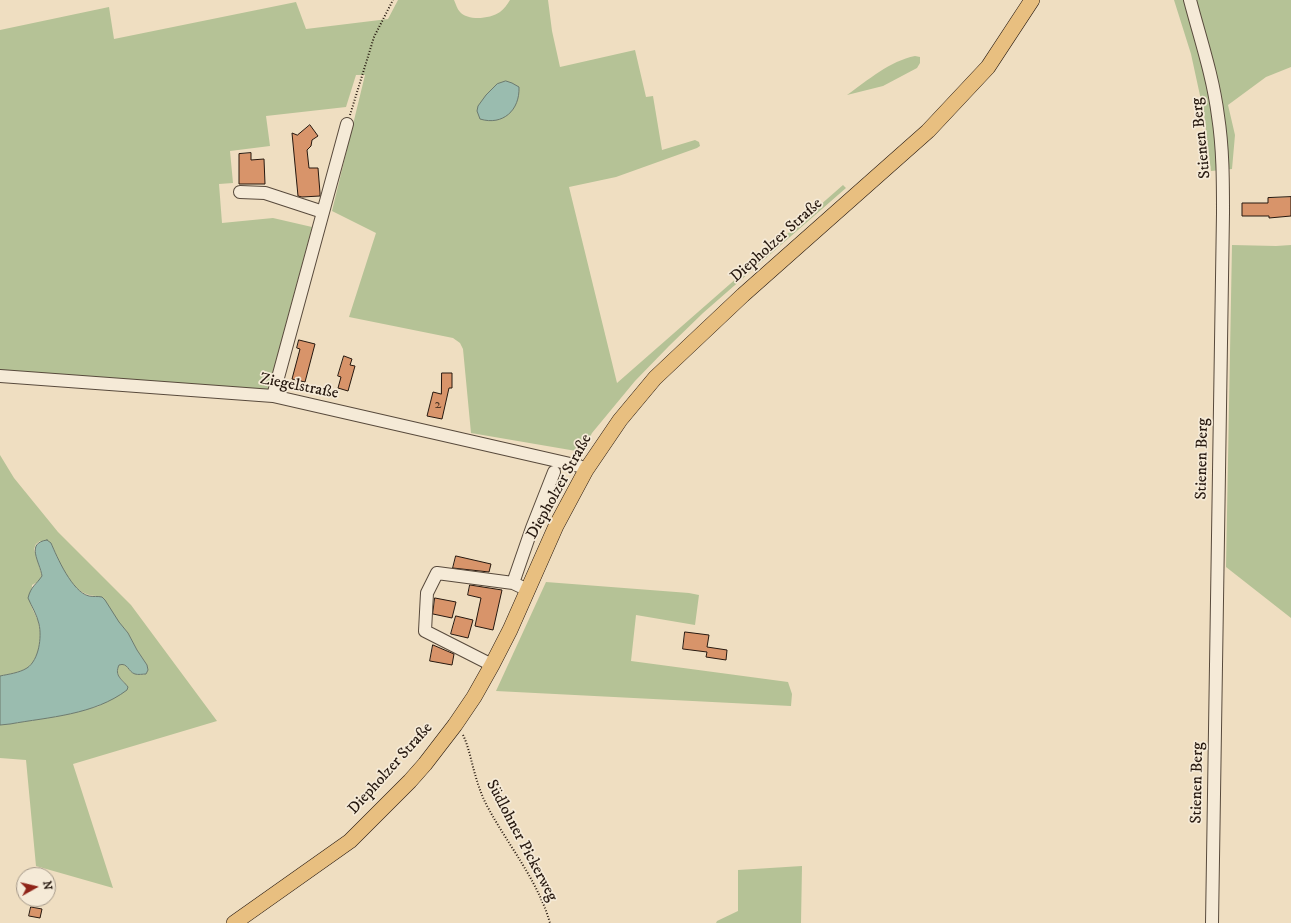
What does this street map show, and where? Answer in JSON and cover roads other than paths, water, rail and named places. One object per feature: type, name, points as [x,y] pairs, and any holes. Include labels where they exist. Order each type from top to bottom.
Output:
[{"type":"main road","name":"Diepholzer Straße","points":[[234,923],[350,841],[425,764],[474,697],[510,630],[556,526],[586,470],[620,420],[655,378],[742,295],[928,131],[988,67],[1032,0]]},
{"type":"street","name":"Stienen Berg","points":[[1190,0],[1213,88],[1218,117],[1222,177],[1223,221],[1212,923]]},
{"type":"street","points":[[273,396],[347,124]]},
{"type":"street","points":[[240,192],[266,193],[323,212]]},
{"type":"street","name":"Ziegelstraße","points":[[0,376],[273,396],[579,466],[586,470]]},
{"type":"street","points":[[513,583],[532,528],[554,472]]},
{"type":"street","points":[[492,665],[426,631],[427,593],[437,573],[513,583],[528,590]]}]
